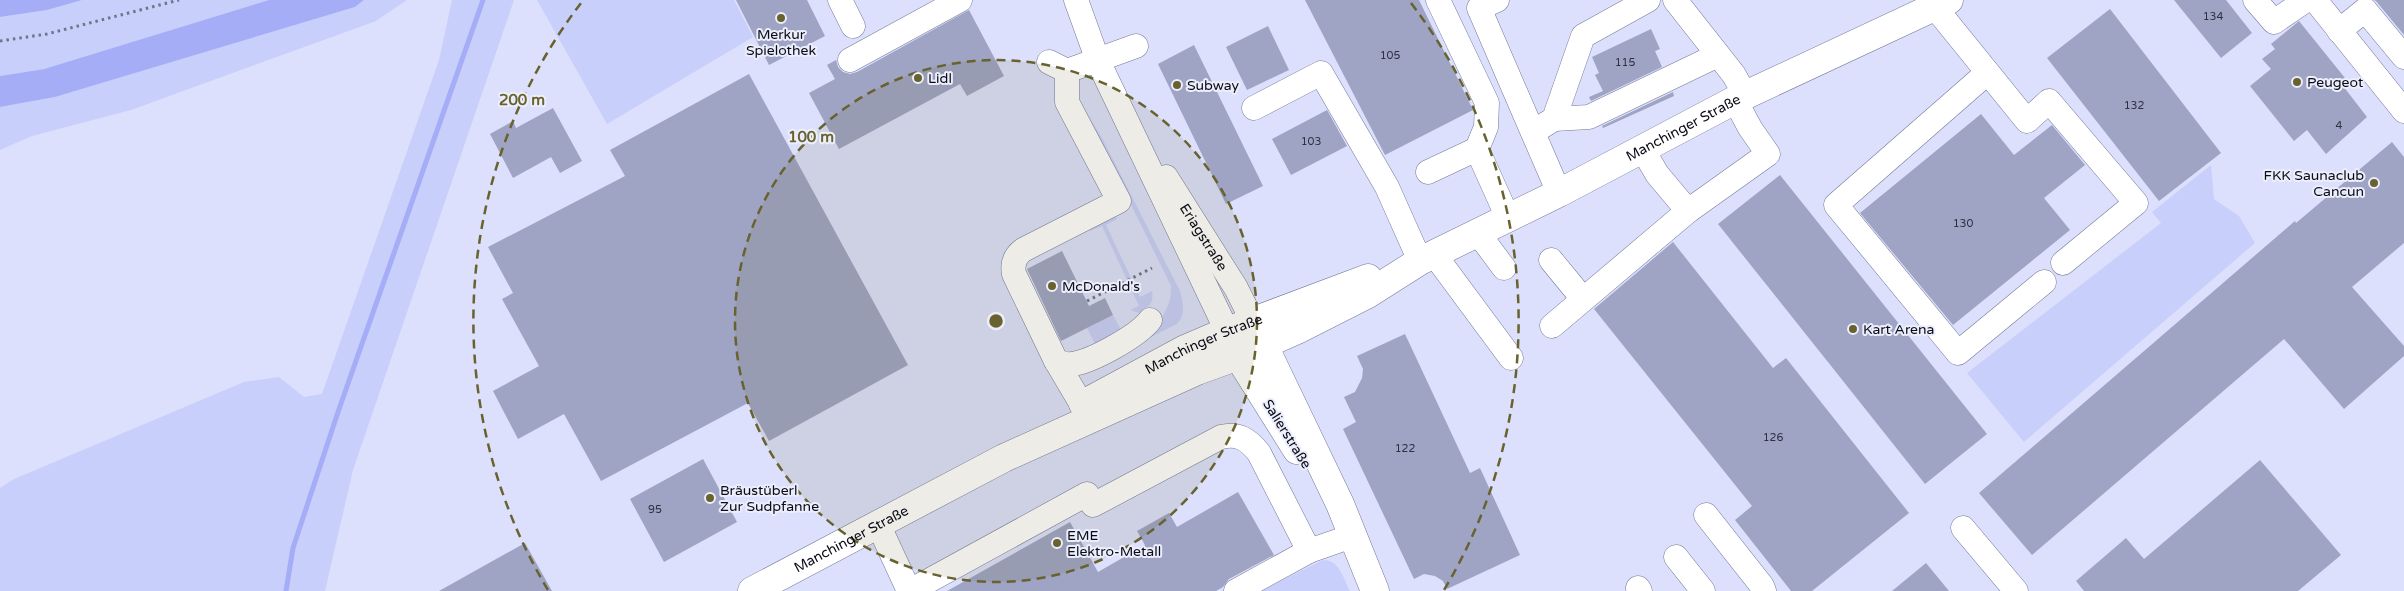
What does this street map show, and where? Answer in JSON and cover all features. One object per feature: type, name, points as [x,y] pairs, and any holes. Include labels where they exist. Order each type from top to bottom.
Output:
[{"type":"main road","name":"Manchinger Straße","points":[[752,591],[1004,458],[1197,371],[1264,345],[1368,294],[1427,258],[1559,193],[1740,98],[1937,2]]},
{"type":"main road","name":"Manchinger Straße","points":[[1004,458],[1048,426],[1082,405],[1185,350],[1252,320],[1360,280],[1427,258]]},
{"type":"main road","name":"Eriagstraße","points":[[1252,320],[1264,345]]},
{"type":"main road","name":"Salierstraße","points":[[1226,331],[1238,356],[1352,536]]},
{"type":"main road","name":"Salierstraße","points":[[1264,345],[1340,504],[1376,591]]},
{"type":"street","points":[[840,0],[853,26]]},
{"type":"street","points":[[850,60],[960,0]]},
{"type":"street","name":"Eriagstraße","points":[[1076,0],[1098,61],[1135,135],[1226,331]]},
{"type":"street","points":[[1428,172],[1477,149],[1486,127],[1487,103],[1438,0]]},
{"type":"street","points":[[1497,0],[1479,8],[1559,193]]},
{"type":"street","points":[[1554,120],[1583,36],[1648,0]]},
{"type":"street","points":[[1552,326],[1688,211],[1768,154],[1750,128],[1734,75],[1675,0]]},
{"type":"street","points":[[2255,0],[2274,22],[2306,0]]},
{"type":"street","points":[[2315,0],[2404,112]]},
{"type":"street","points":[[1937,2],[1987,72],[2027,121],[2050,101],[2136,203],[2062,263]]},
{"type":"street","points":[[2339,31],[2365,10],[2404,57]]},
{"type":"street","points":[[1082,405],[1056,361],[1014,274],[1013,265],[1018,254],[1023,250],[1119,201],[1067,102],[1058,66],[1098,61],[1136,46]]},
{"type":"street","points":[[1533,132],[1554,120],[1588,117],[1718,55]]},
{"type":"street","points":[[1987,72],[1836,205],[1958,353],[2044,282]]},
{"type":"street","points":[[1254,108],[1320,73],[1427,258],[1511,358]]},
{"type":"street","name":"Eriagstraße","points":[[1135,135],[1190,214],[1236,288],[1252,320]]},
{"type":"street","points":[[1642,148],[1657,174],[1688,211]]},
{"type":"street","points":[[1477,149],[1508,218]]},
{"type":"street","points":[[1478,232],[1504,268]]},
{"type":"street","points":[[1551,260],[1583,299]]},
{"type":"street","points":[[1056,361],[1068,364],[1082,361],[1129,339],[1143,329],[1150,320]]},
{"type":"street","points":[[878,524],[910,591],[1087,494],[1093,505],[1221,437],[1230,435],[1242,436],[1259,452],[1309,551]]},
{"type":"street","points":[[1708,525],[1762,586],[1764,591]]},
{"type":"street","points":[[1963,528],[2016,591]]},
{"type":"street","points":[[1236,591],[1309,551],[1352,536]]},
{"type":"street","points":[[1676,557],[1704,591]]},
{"type":"path","points":[[0,41],[47,34],[179,0]]},
{"type":"path","points":[[1087,302],[1152,268]]},
{"type":"shaded area","points":[[82,0],[269,0],[44,69],[0,76],[0,17],[47,10]]},
{"type":"shaded area","points":[[364,0],[407,0],[376,21],[131,110],[32,136],[0,150],[0,107],[55,97],[355,7]]},
{"type":"shaded area","points":[[452,0],[514,0],[353,470],[325,591],[0,591],[0,488],[14,479],[244,382],[279,377],[304,397],[322,394],[439,60]]},
{"type":"shaded area","points":[[537,0],[734,0],[753,37],[607,124]]},
{"type":"shaded area","points":[[1083,107],[1102,138],[1181,295],[1183,312],[1177,324],[1137,344],[1161,318],[1171,296],[1171,286]]},
{"type":"shaded area","points":[[2211,165],[2214,199],[2239,216],[2255,243],[2024,442],[1967,373],[2161,223],[2152,212]]},
{"type":"shaded area","points":[[1115,213],[1117,219],[1106,225],[1140,297],[1152,291],[1150,305],[1139,313],[1130,310],[1139,306],[1102,226],[1090,231],[1088,227]]},
{"type":"shaded area","points":[[1113,315],[1125,337],[1098,350],[1087,328]]},
{"type":"shaded area","points":[[1323,560],[1337,566],[1350,591],[1259,591]]},
{"type":"water","points":[[0,0],[82,0],[47,10],[0,17]]},
{"type":"water","points":[[269,0],[364,0],[355,7],[55,97],[0,107],[0,76],[44,69]]},
{"type":"building","name":"Merkur Spielothek","points":[[736,0],[807,0],[825,36],[769,65]]},
{"type":"building","points":[[1305,0],[1419,0],[1473,110],[1385,155]]},
{"type":"building","points":[[2174,0],[2226,0],[2252,33],[2221,58]]},
{"type":"building","points":[[2374,0],[2404,0],[2404,35],[2376,1]]},
{"type":"building","points":[[2110,9],[2221,153],[2159,201],[2047,58]]},
{"type":"building","name":"Lidl","points":[[969,10],[1004,76],[967,96],[960,84],[839,149],[809,93],[835,79],[827,65],[836,60],[838,67],[843,72],[850,74],[857,72]]},
{"type":"building","name":"Peugeot","points":[[2299,21],[2345,78],[2340,82],[2367,117],[2326,154],[2307,130],[2294,141],[2250,86],[2271,69],[2262,59],[2275,49],[2271,44]]},
{"type":"building","points":[[1268,26],[1289,70],[1247,90],[1226,47]]},
{"type":"building","points":[[1651,29],[1660,49],[1655,51],[1662,67],[1591,101],[1589,97],[1603,91],[1595,75],[1599,73],[1592,57]]},
{"type":"building","points":[[1194,45],[1263,186],[1226,204],[1158,64]]},
{"type":"building","points":[[749,74],[908,365],[769,441],[748,403],[601,481],[564,414],[518,439],[493,391],[539,366],[502,299],[513,293],[488,247],[625,176],[610,150]]},
{"type":"building","points":[[1673,92],[1674,96],[1603,128],[1602,126]]},
{"type":"building","points":[[553,108],[582,161],[560,173],[551,157],[513,178],[490,134],[513,121],[516,128]]},
{"type":"building","points":[[1327,110],[1347,146],[1291,175],[1272,139]]},
{"type":"building","points":[[1981,114],[2014,155],[2052,125],[2085,165],[2044,198],[2070,230],[1953,325],[1860,213]]},
{"type":"building","points":[[2392,142],[2404,157],[2404,243],[2352,287],[2404,346],[2404,356],[2344,409],[2284,339],[2032,555],[1979,493],[2295,221],[2296,223]]},
{"type":"building","name":"Kart Arena","points":[[1780,175],[1987,434],[1925,484],[1718,224]]},
{"type":"building","points":[[1673,242],[1773,368],[1786,358],[1909,513],[1812,591],[1791,591],[1735,520],[1752,506],[1594,309]]},
{"type":"building","name":"McDonald's","points":[[1062,251],[1089,306],[1105,298],[1113,315],[1061,341],[1027,269]]},
{"type":"building","points":[[1405,334],[1470,473],[1480,468],[1520,555],[1447,589],[1443,581],[1435,576],[1424,574],[1414,579],[1343,429],[1356,422],[1344,397],[1355,392],[1362,378],[1363,369],[1357,356]]},
{"type":"building","points":[[703,459],[737,522],[664,562],[630,499]]},
{"type":"building","points":[[2260,460],[2341,555],[2298,591],[2084,591],[2076,581],[2126,538],[2144,559]]},
{"type":"building","points":[[1238,492],[1274,555],[1229,579],[1223,587],[1216,591],[947,591],[1070,522],[1098,572],[1145,545],[1137,531],[1169,513],[1177,527]]},
{"type":"building","points":[[525,543],[552,591],[439,591]]},
{"type":"building","points":[[1926,563],[1949,591],[1892,591]]},
{"type":"waterway","points":[[286,591],[293,548],[338,412],[483,0]]},
{"type":"place","name":"Merkur Spielothek","points":[[781,18]]},
{"type":"place","name":"Lidl","points":[[918,78]]},
{"type":"place","name":"Peugeot","points":[[2297,82]]},
{"type":"place","name":"Subway","points":[[1177,85]]},
{"type":"place","name":"FKK Saunaclub Cancun","points":[[2374,183]]},
{"type":"place","name":"McDonald's","points":[[1052,286]]},
{"type":"place","name":"Kart Arena","points":[[1853,329]]},
{"type":"place","name":"Bräustüberl Zur Sudpfanne","points":[[710,498]]},
{"type":"place","name":"EME Elektro-Metall","points":[[1057,543]]}]
